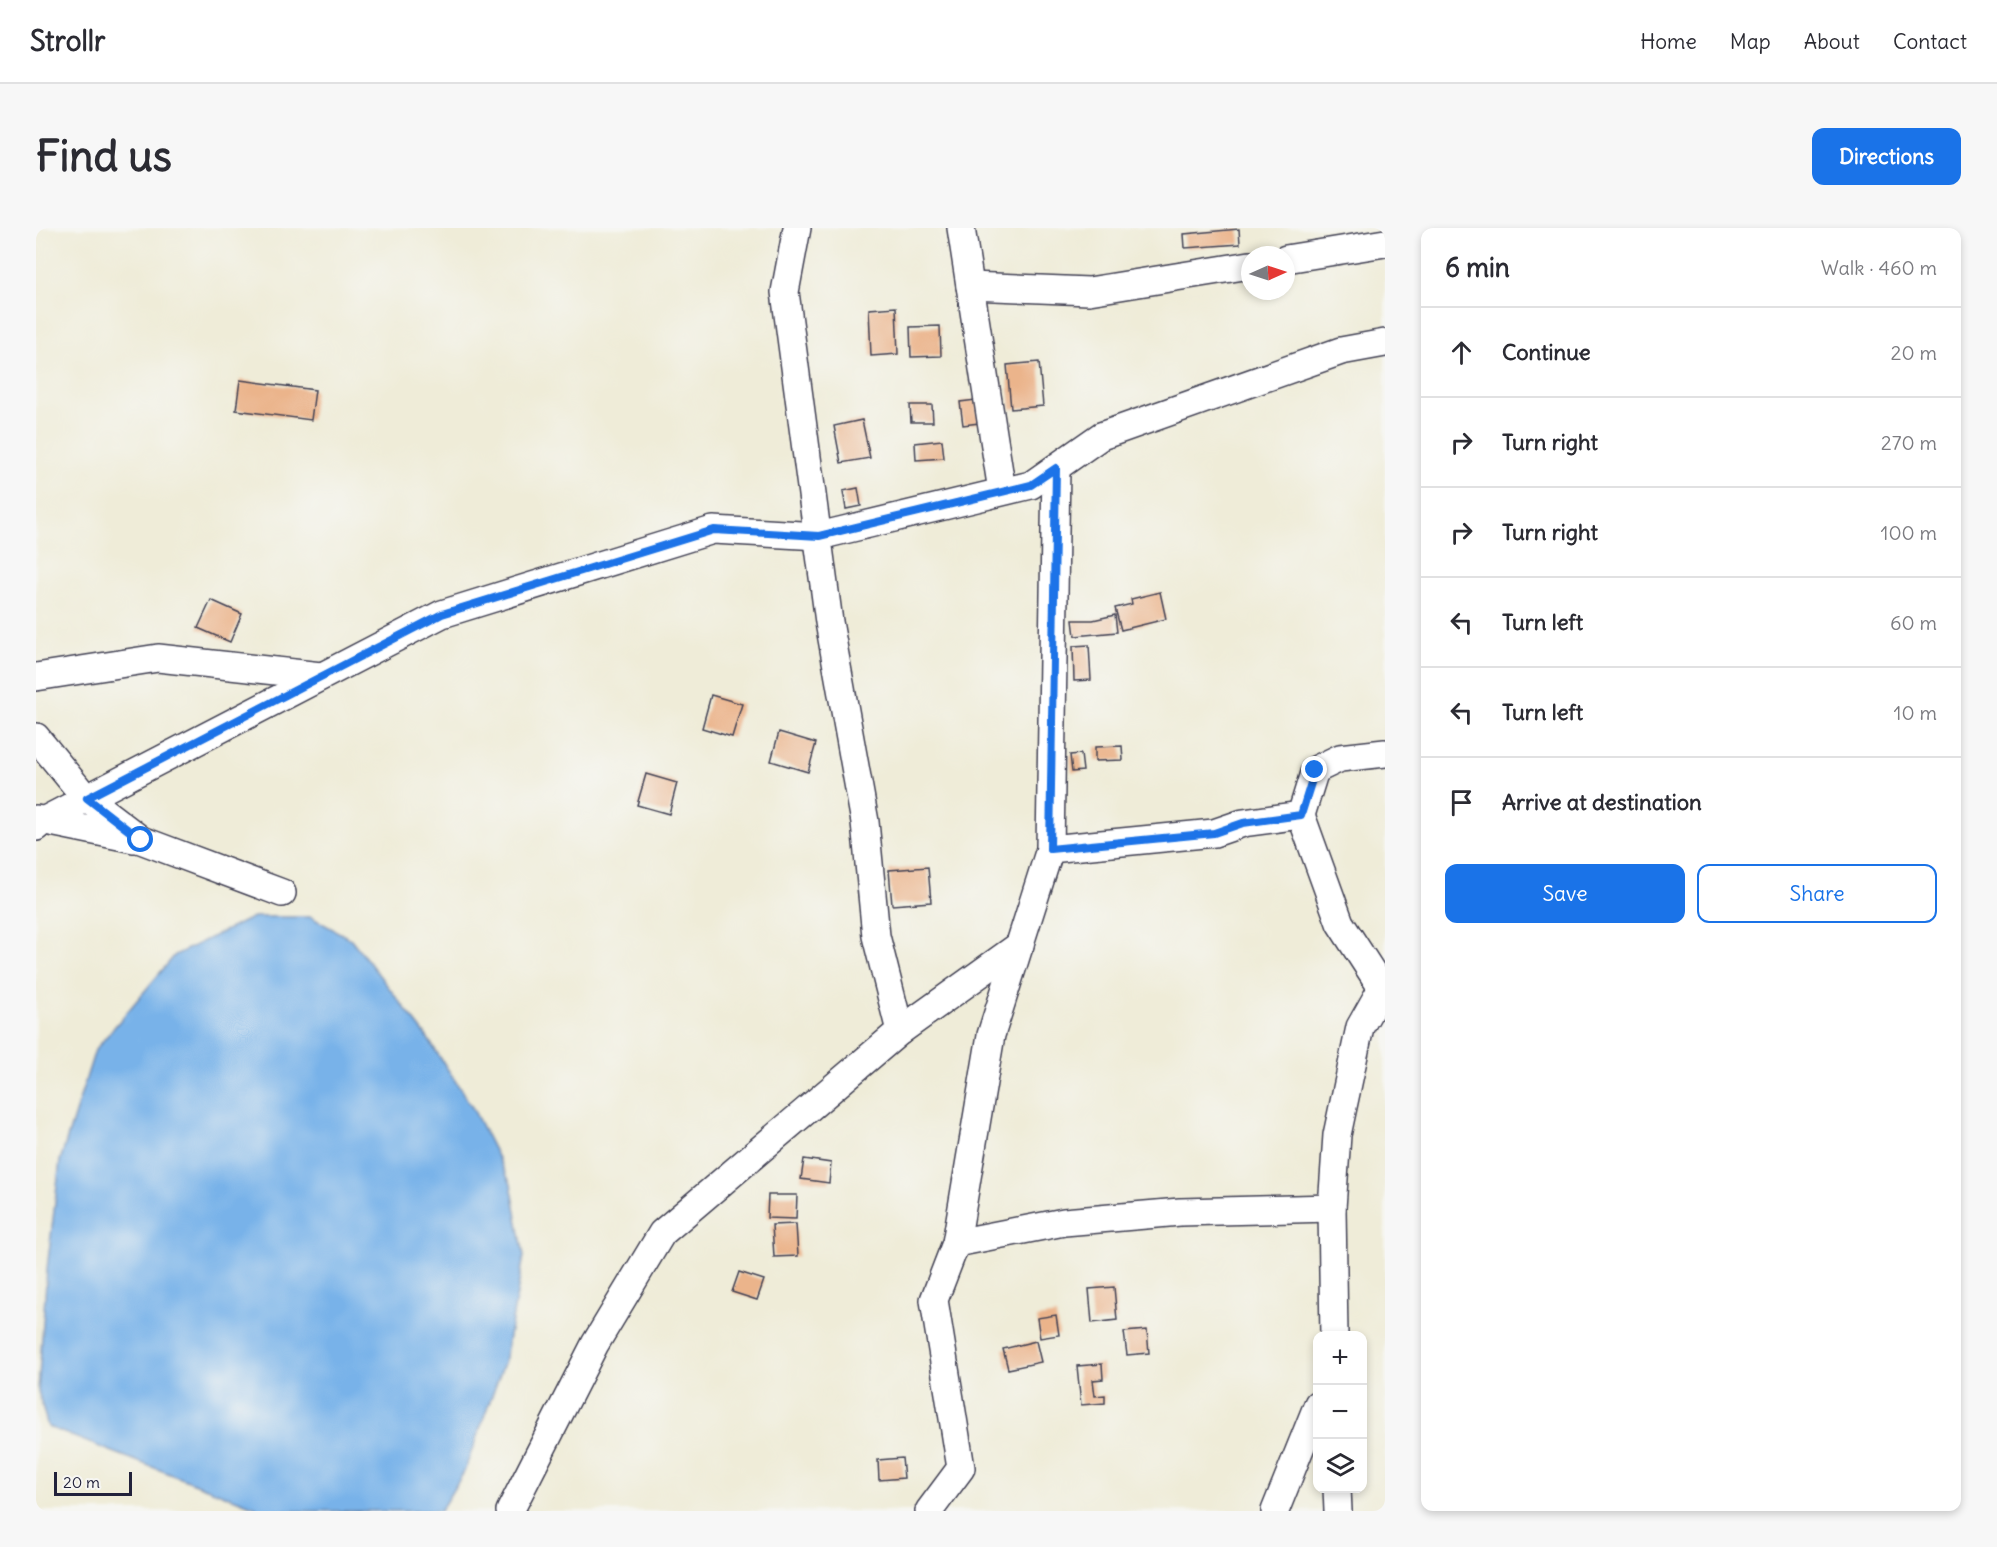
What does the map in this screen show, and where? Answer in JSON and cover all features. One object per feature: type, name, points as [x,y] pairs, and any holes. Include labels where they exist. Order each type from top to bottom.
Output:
[{"type":"street","points":[[797,228],[785,292],[829,622],[865,822],[876,936],[900,1031]]},
{"type":"street","points":[[961,228],[1002,491]]},
{"type":"street","points":[[1295,258],[1385,243]]},
{"type":"street","points":[[970,286],[1089,291],[1241,266]]},
{"type":"street","points":[[38,822],[442,614],[714,530],[819,536],[1031,485],[1101,436],[1341,351],[1385,343]]},
{"type":"street","points":[[929,1511],[962,1467],[934,1300],[956,1243],[991,1035],[1050,849],[1056,468]]},
{"type":"street","points":[[36,677],[158,658],[321,676]]},
{"type":"street","points":[[36,737],[87,798],[141,840]]},
{"type":"street","points":[[1334,1331],[1332,1208],[1337,1135],[1372,1028],[1383,986],[1340,923],[1301,815],[1315,770],[1340,758],[1385,753]]},
{"type":"street","points":[[1050,849],[1214,833],[1243,823],[1301,815]]},
{"type":"street","points":[[38,822],[141,840],[282,893]]},
{"type":"street","points":[[510,1511],[596,1344],[662,1233],[900,1031],[1020,945]]},
{"type":"street","points":[[956,1243],[1064,1222],[1180,1212],[1332,1208]]},
{"type":"street","points":[[1275,1511],[1313,1414]]},
{"type":"street","points":[[1337,1493],[1338,1511]]},
{"type":"water","points":[[253,917],[311,917],[351,939],[425,1034],[472,1107],[511,1184],[524,1256],[504,1363],[464,1472],[440,1511],[256,1511],[256,1507],[48,1427],[38,1391],[47,1269],[60,1161],[95,1050],[175,955]]},
{"type":"building","points":[[1239,229],[1240,244],[1185,248],[1184,234]]},
{"type":"building","points":[[896,307],[898,354],[871,356],[869,309]]},
{"type":"building","points":[[940,326],[941,356],[911,357],[910,327]]},
{"type":"building","points":[[1039,362],[1043,406],[1011,409],[1007,365]]},
{"type":"building","points":[[240,380],[315,390],[311,420],[236,410]]},
{"type":"building","points":[[976,400],[979,423],[963,425],[960,402]]},
{"type":"building","points":[[910,405],[932,405],[933,422],[911,422]]},
{"type":"building","points":[[862,420],[870,458],[841,463],[834,426]]},
{"type":"building","points":[[942,440],[944,458],[916,460],[915,443]]},
{"type":"building","points":[[858,488],[861,506],[846,509],[843,491]]},
{"type":"building","points":[[1160,592],[1166,619],[1121,630],[1115,608],[1132,604],[1131,599]]},
{"type":"building","points":[[211,600],[242,614],[230,642],[198,628]]},
{"type":"building","points":[[1115,615],[1117,632],[1075,636],[1073,620],[1093,620]]},
{"type":"building","points":[[1089,645],[1091,680],[1074,681],[1073,646]]},
{"type":"building","points":[[711,695],[742,704],[732,737],[702,728]]},
{"type":"building","points":[[779,732],[816,743],[808,772],[771,761]]},
{"type":"building","points":[[1122,746],[1123,760],[1095,761],[1095,747]]},
{"type":"building","points":[[1081,754],[1083,771],[1072,772],[1070,755]]},
{"type":"building","points":[[646,774],[677,783],[669,814],[637,805]]},
{"type":"building","points":[[928,867],[931,902],[892,905],[889,870]]},
{"type":"building","points":[[804,1159],[831,1163],[829,1183],[801,1179]]},
{"type":"building","points":[[768,1195],[797,1195],[796,1219],[767,1218]]},
{"type":"building","points":[[796,1224],[798,1256],[774,1257],[772,1225]]},
{"type":"building","points":[[739,1272],[764,1280],[757,1300],[732,1292]]},
{"type":"building","points":[[1114,1287],[1117,1320],[1092,1323],[1089,1289]]},
{"type":"building","points":[[1056,1315],[1059,1335],[1040,1338],[1037,1318]]},
{"type":"building","points":[[1147,1330],[1149,1353],[1127,1355],[1124,1332]]},
{"type":"building","points":[[1036,1341],[1041,1362],[1008,1369],[1003,1349]]},
{"type":"building","points":[[1102,1364],[1103,1379],[1093,1380],[1095,1396],[1105,1395],[1105,1403],[1081,1405],[1077,1366]]},
{"type":"building","points":[[902,1458],[904,1478],[879,1480],[878,1460]]},
{"type":"route","points":[[141,840],[87,798],[442,614],[714,530],[819,536],[1031,485],[1056,468],[1050,849],[1214,833],[1243,823],[1301,815],[1315,770]]}]
